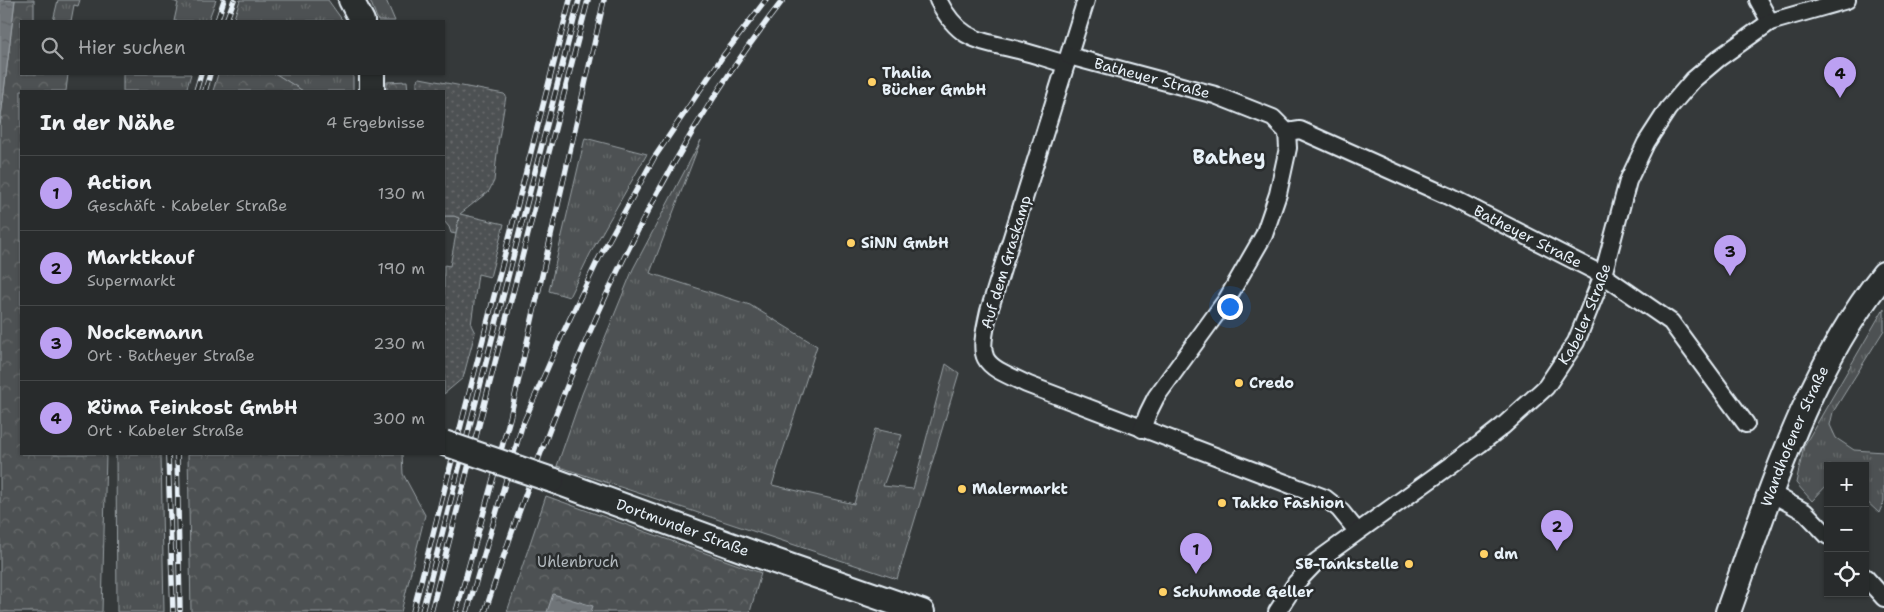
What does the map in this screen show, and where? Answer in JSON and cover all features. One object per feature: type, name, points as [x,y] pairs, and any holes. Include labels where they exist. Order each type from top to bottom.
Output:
[{"type":"main road","points":[[351,0],[361,20]]},
{"type":"main road","points":[[372,75],[372,90]]},
{"type":"main road","name":"Wandhofener Straße","points":[[1728,612],[1804,407],[1832,350],[1884,274]]},
{"type":"main road","name":"Dortmunder Straße","points":[[445,443],[922,612]]},
{"type":"street","name":"Batheyer Straße","points":[[938,0],[952,23],[969,36],[1215,95],[1273,118],[1287,132],[1300,130],[1439,192],[1603,275],[1671,322],[1746,424]]},
{"type":"street","name":"Auf dem Graskamp","points":[[1086,0],[989,311],[982,341],[983,356],[993,367],[1004,374],[1142,429],[1325,498],[1339,508],[1357,531]]},
{"type":"street","points":[[1758,0],[1770,22]]},
{"type":"street","name":"Kabeler Straße","points":[[1277,612],[1296,583],[1310,568],[1357,531],[1488,438],[1546,387],[1576,342],[1603,275],[1628,181],[1646,143],[1668,109],[1693,80],[1719,58],[1770,22],[1847,0]]},
{"type":"street","points":[[1142,429],[1156,397],[1227,298],[1264,235],[1278,194],[1288,148],[1287,132]]},
{"type":"street","points":[[1771,493],[1805,512],[1824,532]]},
{"type":"street","points":[[1869,581],[1884,598]]},
{"type":"green space","points":[[15,0],[34,0],[34,20],[20,20],[20,75],[68,75],[66,90],[20,90],[20,455],[106,455],[102,612],[0,612],[0,125]]},
{"type":"green space","points":[[58,0],[80,0],[78,6],[74,5],[71,20],[53,20]]},
{"type":"green space","points":[[171,0],[216,0],[208,20],[174,20],[178,3]]},
{"type":"green space","points":[[240,0],[328,0],[342,20],[233,20]]},
{"type":"green space","points":[[370,0],[386,0],[395,20],[378,20]]},
{"type":"green space","points":[[123,75],[191,75],[186,90],[123,90]]},
{"type":"green space","points":[[218,75],[278,75],[301,90],[213,90]]},
{"type":"green space","points":[[278,75],[353,75],[353,90],[301,90]]},
{"type":"green space","points":[[420,78],[504,94],[506,96],[494,181],[489,191],[460,214],[504,224],[490,277],[478,274],[471,325],[475,333],[463,378],[445,393],[445,265],[450,266],[459,218],[445,216],[445,90],[417,90],[417,80]]},
{"type":"green space","points":[[407,81],[408,90],[387,90],[387,82]]},
{"type":"green space","points":[[585,138],[647,154],[590,254],[569,297],[549,291]]},
{"type":"green space","points":[[701,140],[650,273],[750,305],[817,346],[772,485],[854,504],[875,429],[902,435],[883,486],[913,489],[946,364],[959,373],[897,579],[557,466],[582,394],[633,269]]},
{"type":"green space","points":[[445,216],[459,218],[456,234],[451,233],[445,222]]},
{"type":"green space","points":[[1884,308],[1884,330],[1833,412],[1830,425],[1836,438],[1854,450],[1884,452],[1884,501],[1879,513],[1869,504],[1869,462],[1824,462],[1824,488],[1812,501],[1796,483],[1804,446]]},
{"type":"green space","points":[[116,455],[161,455],[164,612],[117,612]]},
{"type":"green space","points":[[188,455],[402,455],[403,474],[425,515],[401,612],[191,612]]},
{"type":"green space","name":"Uhlenbruch","points":[[546,496],[761,573],[750,612],[507,612]]},
{"type":"water","points":[[0,0],[15,0],[0,125]]},
{"type":"water","points":[[553,594],[593,606],[591,612],[547,612]]},
{"type":"railway","points":[[217,20],[224,0]]},
{"type":"railway","points":[[226,20],[234,0]]},
{"type":"railway","points":[[413,612],[570,0]]},
{"type":"railway","points":[[422,612],[579,0]]},
{"type":"railway","points":[[431,612],[588,0]]},
{"type":"railway","points":[[456,612],[510,418],[604,0]]},
{"type":"railway","points":[[467,612],[522,426],[562,335],[599,258],[654,158],[723,56],[766,0]]},
{"type":"railway","points":[[485,612],[541,451],[607,293],[645,216],[687,141],[733,69],[783,0]]},
{"type":"railway","points":[[196,90],[201,75]]},
{"type":"railway","points":[[205,90],[210,75]]},
{"type":"railway","points":[[168,455],[173,612]]},
{"type":"railway","points":[[177,455],[180,610]]},
{"type":"place","name":"Thalia Bücher GmbH","points":[[872,82]]},
{"type":"place","name":"Rüma Feinkost GmbH","points":[[1840,98]]},
{"type":"place","name":"SiNN GmbH","points":[[851,243]]},
{"type":"place","name":"Nockemann","points":[[1730,276]]},
{"type":"place","name":"Credo","points":[[1239,383]]},
{"type":"place","name":"Malermarkt","points":[[962,489]]},
{"type":"place","name":"Takko Fashion","points":[[1222,503]]},
{"type":"place","name":"Marktkauf","points":[[1557,551]]},
{"type":"place","name":"dm","points":[[1484,554]]},
{"type":"place","name":"SB-Tankstelle","points":[[1409,564]]},
{"type":"place","name":"Action","points":[[1196,574]]},
{"type":"place","name":"Schuhmode Geller","points":[[1163,592]]},
{"type":"district","name":"Bathey","points":[[1229,157]]}]
